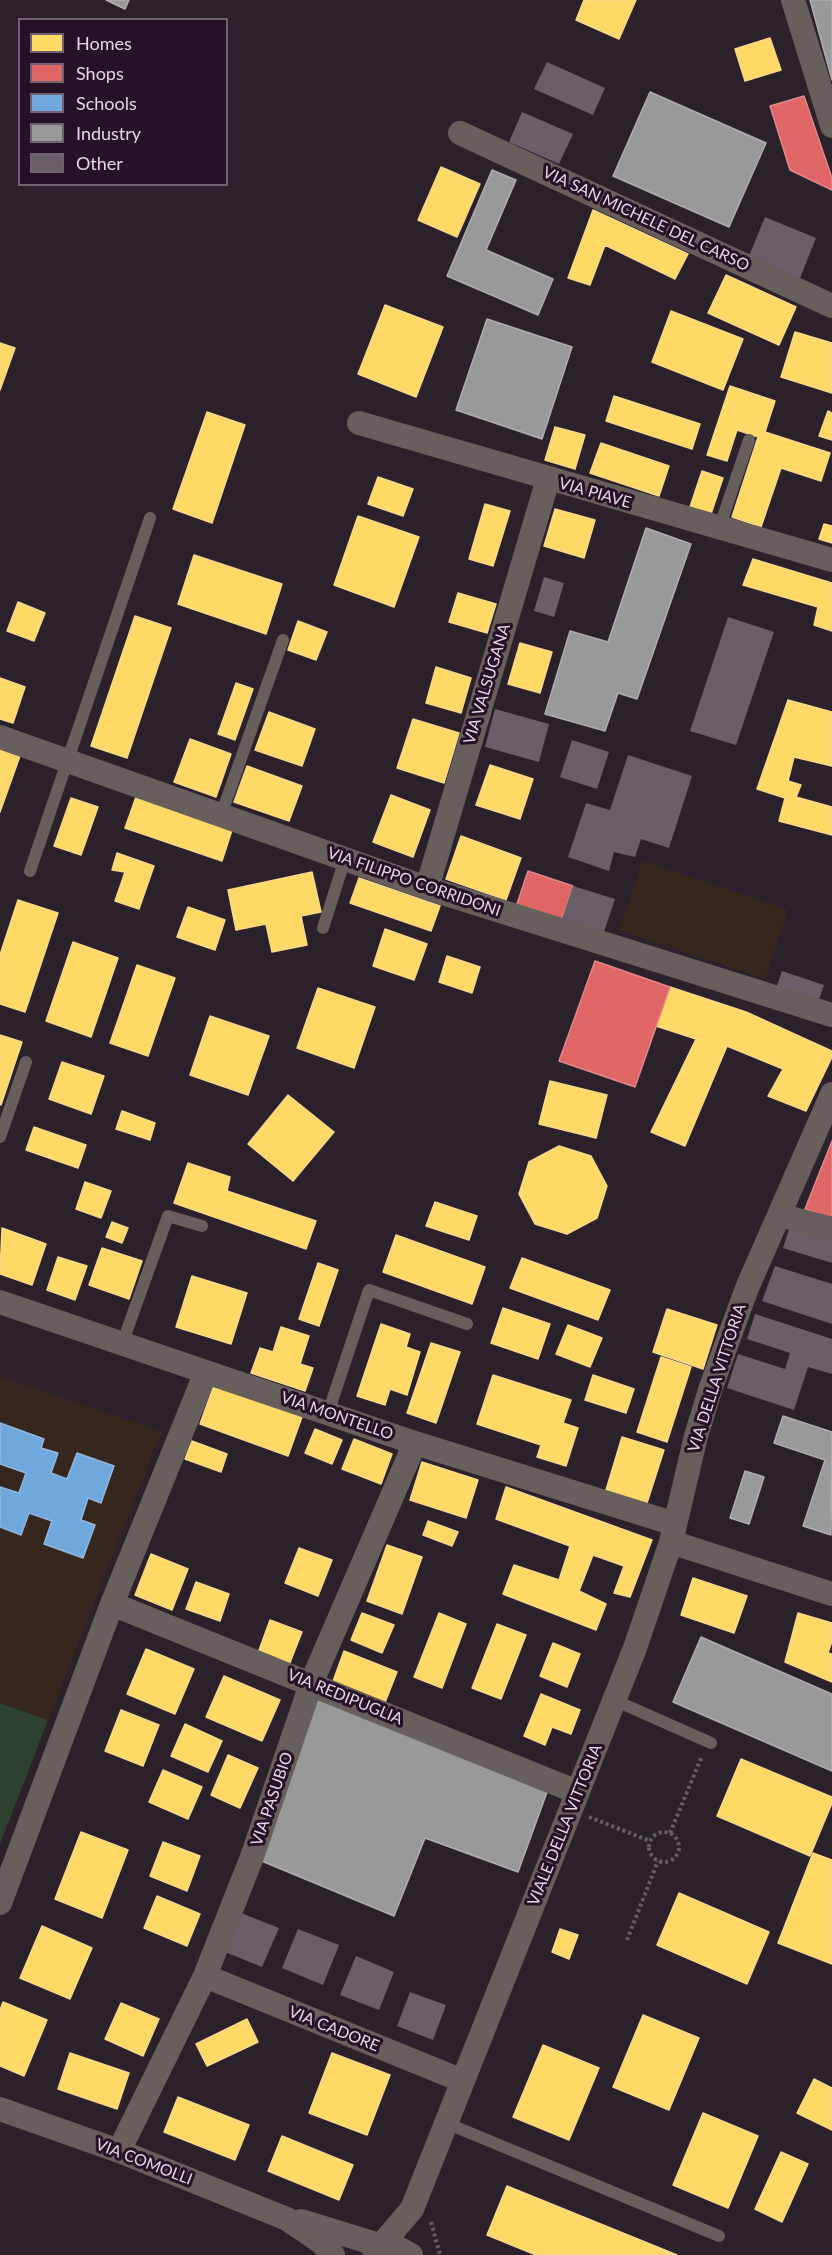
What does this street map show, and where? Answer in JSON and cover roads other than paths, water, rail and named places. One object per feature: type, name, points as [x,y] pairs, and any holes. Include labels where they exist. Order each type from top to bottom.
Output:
[{"type":"street","points":[[793,0],[832,126]]},
{"type":"street","name":"VIA SAN MICHELE DEL CARSO","points":[[460,133],[832,306]]},
{"type":"street","name":"VIA PIAVE","points":[[359,423],[832,560]]},
{"type":"street","name":"VIA VALSUGANA","points":[[427,888],[548,479]]},
{"type":"street","name":"VIA FILIPPO CORRIDONI","points":[[0,737],[427,888],[832,1015]]},
{"type":"street","name":"VIA DELLA VITTORIA","points":[[673,1533],[703,1410],[748,1266],[779,1215],[832,1094]]},
{"type":"street","points":[[779,1215],[832,1229]]},
{"type":"street","name":"VIA MONTELLO","points":[[0,1302],[673,1533],[832,1594]]},
{"type":"street","points":[[0,1903],[112,1604],[206,1372]]},
{"type":"street","name":"VIA PASUBIO","points":[[119,2151],[205,1976],[252,1857],[311,1684],[416,1443]]},
{"type":"street","name":"VIALE DELLA VITTORIA","points":[[412,2255],[412,2210],[579,1802],[673,1533]]},
{"type":"street","name":"VIA REDIPUGLIA","points":[[112,1604],[311,1684],[579,1802]]},
{"type":"street","name":"VIA CADORE","points":[[205,1976],[463,2081]]},
{"type":"street","name":"VIA COMOLLI","points":[[0,2109],[119,2151],[287,2219],[321,2242],[333,2255]]},
{"type":"street","name":"VIALE DELLA VITTORIA","points":[[379,2244],[412,2210]]},
{"type":"street","name":"VIA COMOLLI","points":[[287,2219],[311,2223],[379,2244],[399,2247],[412,2255]]},
{"type":"street","points":[[354,2255],[379,2244]]},
{"type":"lane","points":[[719,529],[749,440]]},
{"type":"lane","points":[[30,870],[150,518]]},
{"type":"lane","points":[[221,815],[283,640]]},
{"type":"lane","points":[[323,928],[345,859]]},
{"type":"lane","points":[[0,1137],[26,1062]]},
{"type":"lane","points":[[122,1344],[168,1216],[202,1226]]},
{"type":"lane","points":[[328,1413],[369,1290],[467,1324]]},
{"type":"lane","points":[[614,1700],[708,1746]]},
{"type":"lane","points":[[446,2123],[720,2236]]}]
